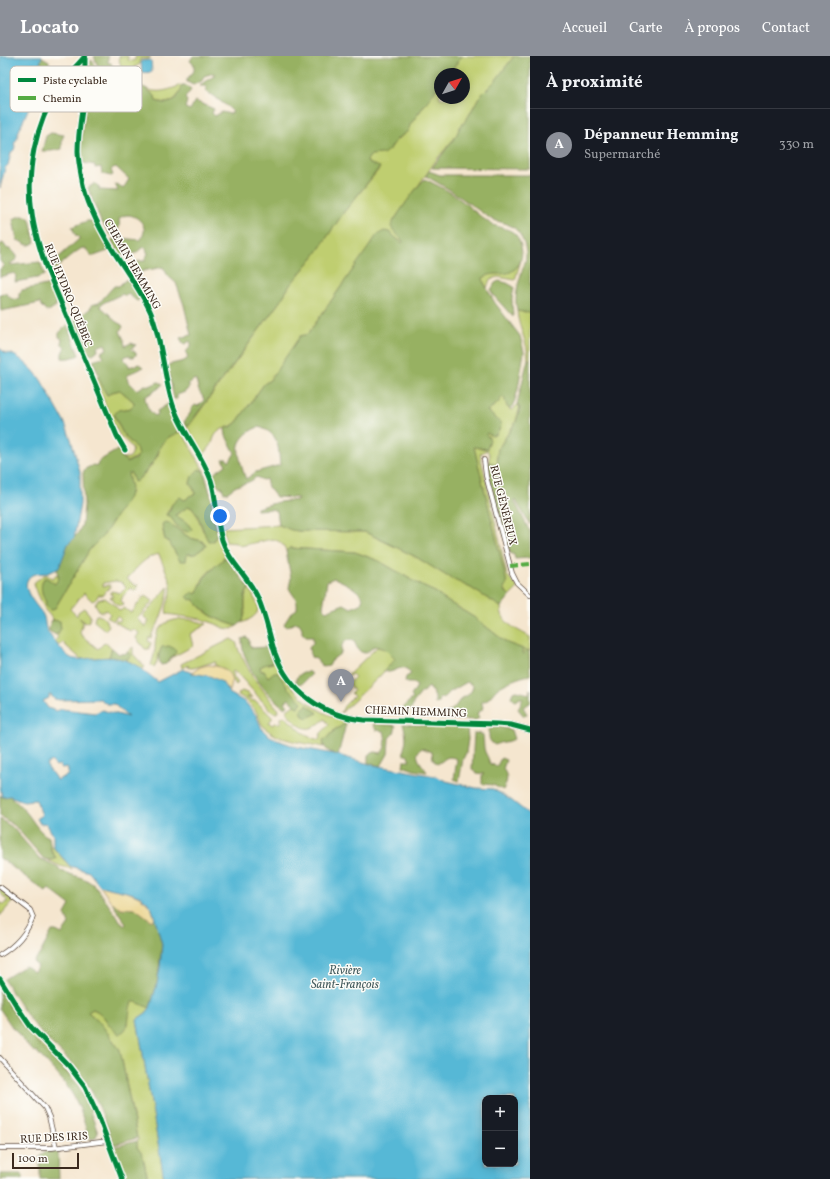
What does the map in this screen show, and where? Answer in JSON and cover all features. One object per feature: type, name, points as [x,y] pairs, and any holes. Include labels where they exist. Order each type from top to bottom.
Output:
[{"type":"street","name":"RUE HYDRO-QUÉBEC","points":[[76,65],[85,56]]},
{"type":"street","points":[[76,65],[82,64],[84,66]]},
{"type":"street","name":"RUE HYDRO-QUÉBEC","points":[[47,112],[42,122],[34,151],[31,170],[31,212],[37,238],[46,267],[116,436],[126,450]]},
{"type":"street","name":"CHEMIN HEMMING","points":[[81,112],[78,153],[80,170],[88,199],[102,233],[141,293],[151,314],[159,339],[169,391],[174,408],[211,480],[223,542],[228,553],[258,598],[275,652],[287,677],[300,692],[312,702],[331,712],[346,717],[364,720],[500,724],[530,730]]},
{"type":"street","name":"RUE GÉNÉREUX","points":[[484,460],[486,476],[512,573],[517,583],[530,595]]},
{"type":"street","points":[[0,887],[30,910],[33,917],[17,942],[10,949],[0,955]]},
{"type":"street","points":[[0,979],[31,1027],[69,1066],[82,1083],[94,1103],[122,1179]]},
{"type":"street","points":[[0,1058],[45,1108],[49,1117],[56,1147]]},
{"type":"street","name":"RUE DES IRIS","points":[[0,1148],[56,1147],[108,1141]]},
{"type":"green space","points":[[94,56],[108,56],[108,63],[111,63],[112,66],[98,66]]},
{"type":"green space","points":[[119,56],[128,56],[128,60],[134,61],[136,56],[151,57],[149,57],[149,59],[140,59],[140,64],[137,66],[122,66]]},
{"type":"green space","points":[[193,56],[462,56],[453,68],[434,68],[434,92],[410,125],[408,131],[397,139],[390,149],[383,154],[371,155],[367,160],[368,163],[380,167],[344,212],[315,255],[290,285],[281,300],[188,426],[186,426],[184,422],[191,412],[191,409],[195,405],[198,406],[204,400],[195,379],[188,384],[190,386],[185,392],[177,395],[177,399],[174,399],[167,365],[184,361],[188,358],[186,352],[191,346],[190,341],[185,344],[180,338],[191,335],[184,305],[176,283],[168,276],[163,267],[143,271],[135,278],[129,269],[139,261],[145,261],[148,254],[146,249],[144,247],[137,253],[120,255],[111,240],[117,238],[141,240],[144,231],[143,224],[134,216],[122,216],[119,219],[118,231],[116,234],[110,235],[101,222],[88,188],[95,183],[99,187],[99,190],[118,191],[115,184],[119,185],[123,189],[129,179],[116,167],[111,170],[113,175],[111,176],[102,174],[101,167],[95,168],[95,165],[83,163],[81,141],[85,112],[142,112],[142,87],[155,96],[156,101],[169,103],[175,100],[182,85],[185,85],[191,90],[185,98],[187,101],[185,108],[190,110],[195,101],[214,109],[212,113],[215,116],[222,112],[230,114],[233,112],[206,91],[206,86],[200,86],[214,76],[214,73],[204,76],[202,81],[193,85],[187,82],[187,79],[194,71],[194,64],[190,61]]},
{"type":"green space","points":[[462,56],[514,56],[496,80],[479,97],[456,136],[437,159],[394,220],[403,242],[402,243],[389,232],[354,268],[308,334],[300,337],[270,380],[264,384],[237,422],[218,432],[211,446],[203,455],[186,426],[189,426],[281,300],[290,285],[315,255],[344,212],[380,168],[368,163],[367,160],[371,154],[382,153],[388,150],[394,142],[408,131],[410,125],[434,92],[434,104],[470,104],[470,68],[453,68]]},
{"type":"green space","points":[[514,56],[530,56],[530,169],[432,168],[456,136],[479,97],[496,80]]},
{"type":"green space","points":[[42,57],[49,61],[49,66],[40,66]]},
{"type":"green space","points":[[91,60],[96,66],[90,66]]},
{"type":"green space","points":[[182,85],[177,97],[166,103],[155,101],[155,96],[145,88],[159,91],[168,90]]},
{"type":"green space","points":[[51,133],[64,135],[62,139],[62,149],[42,151],[46,136]]},
{"type":"green space","points":[[429,171],[440,175],[530,175],[530,317],[529,313],[517,311],[516,306],[519,281],[526,256],[524,243],[518,231],[511,226],[491,219],[450,190],[426,176]]},
{"type":"green space","points":[[425,179],[446,190],[491,224],[508,229],[514,233],[520,243],[522,251],[521,260],[513,271],[483,278],[484,283],[495,303],[520,336],[524,352],[518,389],[511,409],[507,407],[504,397],[502,397],[498,403],[487,411],[500,422],[501,426],[496,435],[492,436],[487,433],[486,434],[490,440],[487,449],[474,447],[506,579],[507,584],[504,587],[505,591],[510,596],[501,607],[416,557],[365,532],[298,531],[279,525],[277,511],[271,509],[257,510],[257,508],[278,502],[298,500],[298,498],[276,497],[268,487],[266,479],[263,480],[256,477],[229,492],[224,493],[222,487],[220,487],[214,480],[212,475],[226,465],[223,459],[227,459],[229,462],[235,453],[226,436],[225,429],[231,427],[237,422],[264,384],[270,380],[300,336],[308,334],[377,235],[384,231],[389,232],[402,243],[403,242],[401,238],[393,231],[391,226],[407,201]],"holes":[[[259,427],[271,433],[277,442],[280,465],[256,472],[246,479],[240,457],[240,442],[250,431],[256,428]]]},
{"type":"green space","points":[[20,216],[26,216],[30,219],[35,242],[33,244],[28,245],[17,240],[13,219]]},
{"type":"green space","points":[[87,221],[94,222],[108,248],[108,251],[92,256],[86,249],[82,248],[53,269],[51,264],[53,261],[79,239],[72,227]]},
{"type":"green space","points":[[2,243],[8,249],[11,249],[17,256],[17,259],[10,264],[11,265],[40,262],[45,275],[15,282],[16,276],[14,273],[0,277],[0,269],[4,266],[0,261],[0,245]]},
{"type":"green space","points":[[521,260],[515,280],[498,277],[490,279],[487,288],[483,278],[492,274],[502,274],[511,271]]},
{"type":"green space","points":[[127,279],[141,299],[137,301],[128,294],[126,296],[122,294],[100,306],[115,321],[122,325],[123,327],[120,331],[125,346],[131,343],[136,345],[131,349],[136,353],[134,357],[128,355],[123,358],[129,367],[139,364],[143,367],[129,375],[127,377],[128,381],[137,390],[145,385],[150,386],[158,382],[163,384],[145,397],[147,405],[149,410],[155,416],[158,414],[157,411],[168,404],[180,432],[171,436],[164,442],[160,447],[155,460],[137,481],[134,482],[131,473],[128,474],[131,488],[129,497],[103,536],[90,549],[55,608],[50,610],[45,605],[46,602],[41,587],[44,578],[47,578],[55,584],[59,578],[57,571],[64,553],[68,544],[78,533],[82,525],[84,505],[83,473],[85,469],[93,465],[97,466],[99,461],[119,449],[122,458],[127,462],[138,456],[136,448],[123,434],[114,415],[118,410],[131,408],[134,402],[120,390],[112,392],[108,395],[106,394],[98,377],[99,375],[93,361],[104,357],[101,352],[107,349],[105,344],[97,347],[98,350],[93,354],[89,354],[82,344],[74,321],[91,308],[91,305],[99,303],[114,286],[119,286]]},
{"type":"green space","points":[[499,281],[514,287],[512,299],[513,317],[493,295],[491,290],[495,283]]},
{"type":"green space","points":[[51,284],[57,300],[56,306],[50,310],[46,311],[40,303],[1,311],[0,294],[4,293],[12,299],[19,299],[19,294],[22,290]]},
{"type":"green space","points":[[517,311],[529,313],[530,360],[528,359],[528,353]]},
{"type":"green space","points":[[67,325],[79,355],[71,358],[62,358],[62,353],[65,347],[61,343],[62,339],[59,337],[59,333]]},
{"type":"green space","points":[[528,359],[530,360],[530,525],[515,499],[514,500],[530,532],[530,558],[515,559],[514,555],[510,553],[488,476],[488,462],[498,464],[498,449],[516,422],[520,408],[517,404]]},
{"type":"green space","points":[[98,377],[107,395],[120,390],[134,402],[131,408],[114,415],[126,438],[135,447],[138,453],[138,456],[127,462],[122,458],[130,457],[132,453],[131,447],[121,437],[112,422],[95,378]]},
{"type":"green space","points":[[502,397],[505,397],[509,409],[513,410],[517,404],[520,407],[516,421],[498,449],[498,464],[488,462],[490,455],[487,450],[480,454],[507,575],[518,588],[510,596],[505,588],[506,579],[474,447],[487,449],[489,437],[486,434],[500,422],[487,411],[498,403]]},
{"type":"green space","points":[[169,403],[181,430],[204,471],[199,469],[190,483],[195,491],[195,494],[187,499],[172,504],[166,515],[171,516],[176,525],[190,526],[175,515],[188,507],[191,507],[197,515],[203,531],[215,538],[217,534],[226,557],[204,577],[195,595],[193,593],[188,596],[210,615],[237,626],[232,629],[223,628],[201,619],[167,614],[166,608],[171,593],[171,586],[159,554],[154,555],[145,560],[127,579],[136,586],[138,584],[139,585],[135,591],[131,588],[123,596],[121,601],[124,604],[122,606],[116,604],[113,599],[110,598],[113,596],[111,591],[121,593],[126,587],[121,582],[115,581],[103,583],[103,586],[110,585],[110,588],[106,590],[103,595],[98,595],[93,601],[84,593],[70,609],[77,616],[78,612],[84,608],[90,615],[90,621],[84,623],[84,621],[79,618],[83,622],[80,632],[81,635],[98,649],[105,642],[112,648],[109,657],[81,659],[63,642],[59,646],[55,641],[58,637],[56,635],[59,633],[55,620],[52,620],[45,610],[34,583],[43,575],[47,575],[52,578],[57,574],[59,579],[55,584],[47,578],[42,594],[46,602],[55,608],[90,549],[103,536],[131,492],[128,474],[131,473],[134,481],[137,481],[149,469],[158,455],[160,447],[167,438],[179,432],[168,404]],"holes":[[[169,523],[190,538],[202,541],[206,546],[195,554],[187,554],[186,561],[181,559],[171,545],[165,540],[162,527]]]},
{"type":"green space","points":[[199,469],[204,471],[212,500],[217,534],[214,541],[208,541],[199,518],[191,507],[188,507],[175,515],[186,522],[192,529],[190,532],[183,531],[176,525],[170,516],[166,515],[172,504],[180,497],[184,500],[195,494],[195,491],[190,483],[192,476]]},
{"type":"green space","points":[[165,522],[169,523],[190,538],[202,541],[206,546],[195,554],[187,554],[186,561],[180,561],[169,542],[165,540],[162,524]]},
{"type":"green space","points":[[279,525],[298,531],[365,532],[416,557],[501,607],[504,618],[507,622],[530,637],[530,651],[527,650],[524,654],[522,653],[523,649],[507,643],[475,618],[442,598],[437,593],[379,561],[355,552],[290,548],[286,551],[284,546],[272,539],[240,546],[237,543],[226,542],[223,528]]},
{"type":"green space","points":[[290,548],[355,552],[379,561],[437,593],[442,598],[475,618],[507,643],[523,649],[522,653],[524,654],[525,650],[529,651],[530,675],[513,680],[498,688],[489,698],[482,702],[482,710],[477,713],[479,718],[476,720],[440,719],[453,709],[461,699],[470,693],[473,687],[467,682],[448,693],[444,698],[440,698],[440,701],[435,704],[435,697],[429,687],[421,693],[408,712],[403,712],[403,707],[413,698],[411,696],[417,686],[413,683],[408,683],[405,681],[406,677],[411,674],[406,668],[400,668],[390,672],[384,671],[395,659],[385,649],[375,646],[366,653],[363,653],[359,650],[353,640],[347,640],[342,645],[341,653],[332,660],[329,666],[323,667],[316,659],[311,657],[309,648],[313,643],[313,637],[306,637],[302,633],[302,628],[299,623],[286,627],[284,624],[291,613],[297,609],[297,605],[296,600],[289,588],[291,578],[286,551]],"holes":[[[334,578],[357,591],[363,598],[361,604],[351,608],[344,604],[326,611],[323,608],[327,581]]]},
{"type":"green space","points":[[223,557],[227,559],[249,588],[245,596],[245,613],[243,620],[237,626],[224,622],[208,613],[193,599],[190,600],[187,596],[193,592],[195,594],[197,593],[204,578],[223,560]]},
{"type":"green space","points":[[168,587],[167,599],[158,624],[151,638],[149,637],[148,641],[151,643],[149,649],[145,649],[136,638],[139,633],[133,629],[130,631],[115,622],[117,620],[119,622],[121,620],[117,616],[114,621],[107,618],[110,614],[106,610],[100,612],[95,604],[99,599],[105,598],[120,611],[124,608],[131,613],[142,598],[146,596],[153,601],[137,619],[146,627],[149,621],[143,616]]},
{"type":"green space","points":[[249,588],[258,609],[254,616],[242,623],[245,614],[245,597]]},
{"type":"green space","points":[[96,615],[104,618],[107,622],[109,626],[105,630],[94,621]]},
{"type":"green space","points":[[180,619],[193,620],[207,624],[190,634],[193,646],[171,658],[174,656],[162,647],[154,668],[151,665],[155,653],[156,637],[160,628],[168,622]]},
{"type":"green space","points":[[52,620],[60,621],[61,629],[56,635],[49,631],[49,626]]},
{"type":"green space","points":[[247,637],[252,648],[267,647],[273,663],[266,664],[260,668],[261,671],[264,671],[268,677],[274,672],[277,672],[288,688],[302,702],[298,707],[289,699],[285,702],[288,706],[285,708],[270,695],[256,678],[250,668],[243,649],[242,639]]},
{"type":"green space","points":[[231,639],[236,642],[252,676],[277,708],[277,713],[272,712],[237,673],[232,672],[238,683],[236,685],[232,678],[222,668],[215,665],[216,662],[193,668],[187,667],[189,666],[188,665],[182,668],[181,664]]},
{"type":"green space","points":[[169,646],[175,649],[176,652],[166,664],[161,665],[159,656],[162,647]]},
{"type":"green space","points":[[133,647],[133,654],[145,667],[143,669],[126,660],[128,657],[125,654]]},
{"type":"green space","points":[[377,647],[385,649],[395,659],[379,677],[341,713],[344,706],[354,696],[351,693],[354,691],[349,683],[355,677],[352,674],[344,679]]},
{"type":"green space","points":[[112,648],[119,654],[130,653],[132,655],[126,660],[109,657]]},
{"type":"green space","points":[[271,650],[285,678],[305,700],[323,712],[346,722],[346,724],[343,724],[334,730],[323,744],[324,747],[290,740],[273,734],[261,723],[252,706],[238,695],[242,691],[249,694],[252,698],[247,697],[248,699],[257,702],[272,717],[269,722],[272,725],[275,723],[280,724],[281,718],[284,716],[307,736],[319,740],[321,733],[329,725],[325,719],[310,728],[299,725],[287,713],[287,710],[294,705],[298,707],[302,702],[288,688],[277,672],[268,677],[264,671],[261,671],[260,668],[266,664],[273,663],[268,651]]},
{"type":"green space","points":[[303,672],[309,672],[312,674],[303,683],[299,685],[296,684],[296,678]]},
{"type":"green space","points":[[530,689],[530,703],[523,707],[527,714],[524,716],[518,709],[523,698],[516,701],[511,697],[513,692],[517,691],[529,694]]},
{"type":"green space","points":[[307,705],[318,713],[307,718],[303,716],[301,710]]},
{"type":"green space","points":[[343,724],[346,724],[338,755],[332,753],[324,746],[323,740]]},
{"type":"green space","points":[[373,724],[396,726],[394,733],[389,738],[388,754],[381,766],[368,763],[368,755],[375,752],[381,753],[386,743],[384,731],[376,730]]},
{"type":"green space","points":[[403,724],[467,727],[468,739],[466,753],[463,759],[459,781],[454,779],[457,759],[448,757],[437,764],[433,759],[432,752],[422,748],[419,751],[418,757],[427,772],[414,770],[403,766],[404,761],[410,761],[408,755],[404,755],[406,737]]},
{"type":"green space","points":[[499,727],[511,730],[514,739],[495,745],[491,742],[489,739],[489,730]]},
{"type":"green space","points":[[474,733],[483,735],[484,750],[490,764],[497,766],[501,758],[506,760],[503,769],[507,780],[503,790],[493,785],[482,784],[482,776],[484,774],[477,773],[472,769]]},
{"type":"green space","points":[[0,795],[2,797],[10,796],[24,810],[39,830],[49,837],[51,850],[56,858],[50,860],[43,858],[15,826],[0,816]]},
{"type":"green space","points":[[0,819],[12,827],[39,858],[58,867],[61,871],[85,879],[94,885],[124,926],[126,924],[112,903],[121,908],[136,909],[152,921],[155,918],[162,944],[157,984],[150,1008],[136,1002],[132,1002],[128,1025],[123,1032],[119,1034],[101,1014],[93,1009],[88,1012],[101,1024],[120,1050],[137,1138],[114,1145],[100,1109],[82,1076],[37,1028],[4,979],[25,966],[34,972],[38,966],[33,962],[40,954],[52,931],[62,934],[69,924],[65,914],[70,905],[49,889],[46,892],[0,858]]},
{"type":"green space","points":[[51,846],[72,869],[60,866],[43,858],[49,860],[56,858],[51,850]]},
{"type":"green space","points":[[0,889],[13,901],[0,916],[0,902],[3,904],[7,903],[7,900],[0,893]]},
{"type":"green space","points":[[1,990],[32,1035],[72,1077],[31,1038],[16,1017],[0,991]]},
{"type":"green space","points":[[0,991],[16,1017],[31,1037],[76,1082],[91,1109],[90,1111],[98,1133],[95,1138],[90,1139],[79,1107],[71,1091],[54,1070],[36,1051],[34,1052],[15,1029],[14,1030],[0,1009]]},
{"type":"green space","points":[[136,1001],[150,1008],[146,1013],[137,1019],[164,1179],[148,1179],[142,1154],[137,1147],[137,1141],[139,1140],[137,1137],[120,1050],[101,1024],[88,1012],[93,1009],[101,1013],[110,1026],[128,1025],[129,1009],[132,1002]]},
{"type":"green space","points":[[137,1141],[137,1147],[142,1154],[148,1179],[126,1179],[114,1147]]},
{"type":"green space","points":[[47,1151],[58,1151],[59,1179],[40,1179],[40,1156]]},
{"type":"green space","points":[[0,1174],[22,1174],[22,1179],[0,1179]]},
{"type":"sand","points":[[208,665],[220,667],[231,676],[232,681],[229,693],[227,688],[192,673],[200,667]]},
{"type":"sand","points":[[100,886],[134,894],[141,898],[152,910],[155,918],[152,921],[136,909],[121,908],[112,903]]},
{"type":"water","points":[[0,56],[42,56],[39,66],[10,66],[10,112],[27,112],[14,144],[14,150],[11,153],[8,165],[5,168],[0,188]]},
{"type":"water","points":[[151,60],[152,72],[142,73],[141,61]]},
{"type":"water","name":"Rivière Saint-François","points":[[0,348],[5,353],[12,354],[22,360],[41,380],[64,421],[71,439],[80,472],[80,504],[74,538],[68,544],[59,568],[48,573],[30,576],[26,585],[31,598],[43,615],[46,628],[58,646],[68,656],[77,659],[106,657],[122,659],[136,665],[158,682],[183,669],[192,673],[210,676],[222,682],[229,693],[245,702],[256,715],[262,729],[277,740],[297,747],[334,754],[373,765],[435,776],[446,781],[476,788],[493,789],[511,800],[530,815],[530,1179],[164,1179],[137,1019],[146,1013],[150,1008],[160,967],[162,944],[152,909],[141,897],[131,893],[100,886],[89,872],[70,866],[53,847],[53,835],[46,823],[40,824],[37,818],[42,815],[36,800],[23,801],[10,796],[2,797],[0,786]],"holes":[[[51,695],[54,699],[60,700],[100,699],[107,704],[114,704],[128,717],[102,710],[95,713],[62,709],[56,711],[48,708],[43,701]],[[51,761],[56,766],[59,765],[62,768],[67,767],[68,775],[57,780],[46,765]]]},
{"type":"marked path","points":[[510,566],[530,564]]},
{"type":"cycle path","points":[[85,56],[85,66]]},
{"type":"cycle path","points":[[76,66],[85,56]]},
{"type":"cycle path","points":[[46,112],[34,149],[30,181],[32,213],[39,247],[117,436],[125,450]]},
{"type":"cycle path","points":[[82,112],[78,159],[86,195],[103,233],[140,292],[151,313],[158,334],[172,402],[180,422],[202,460],[211,480],[222,540],[225,548],[250,583],[258,598],[275,653],[281,667],[289,679],[309,700],[349,718],[364,720],[496,724],[511,725],[530,730]]},
{"type":"cycle path","points":[[0,979],[31,1027],[69,1066],[85,1087],[98,1115],[122,1179]]},
{"type":"place","name":"Dépanneur Hemming","points":[[341,702]]}]
